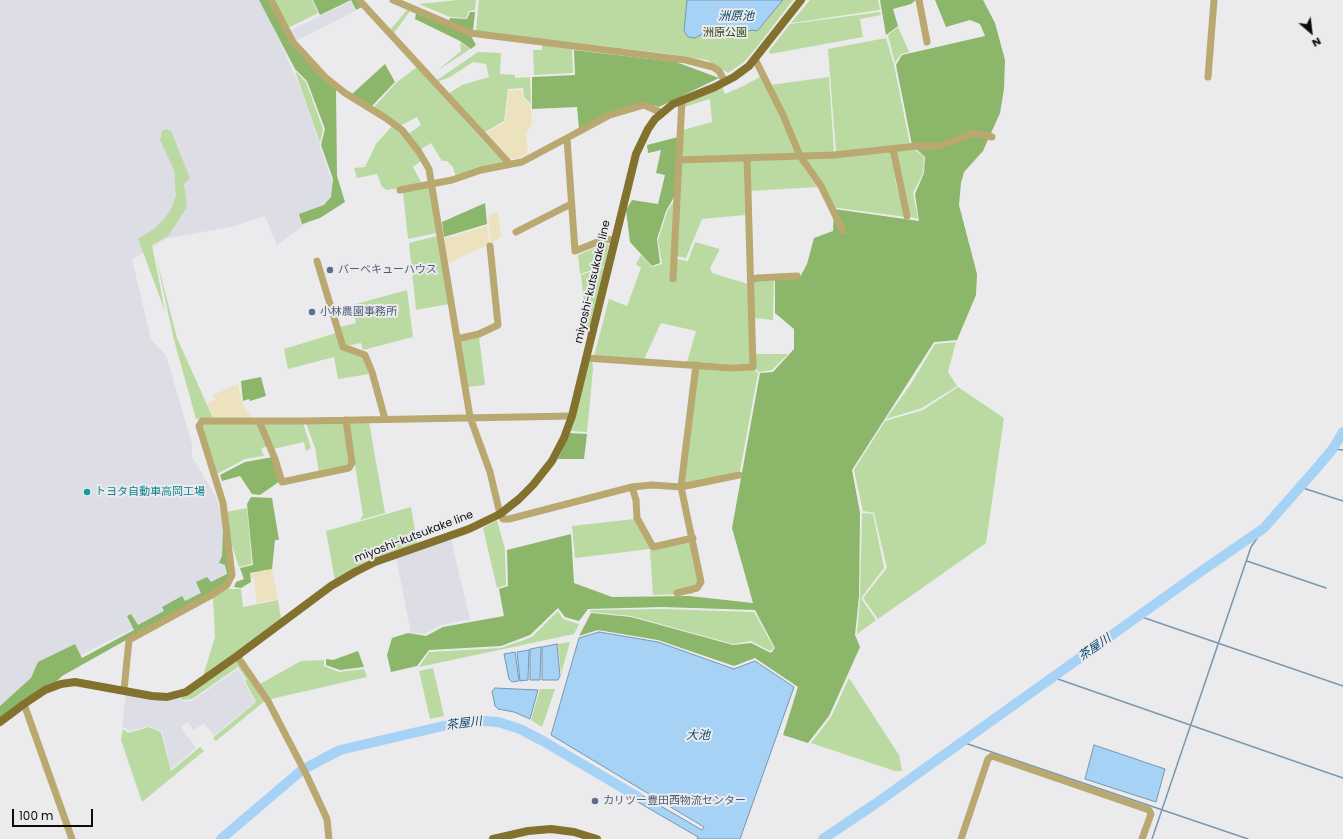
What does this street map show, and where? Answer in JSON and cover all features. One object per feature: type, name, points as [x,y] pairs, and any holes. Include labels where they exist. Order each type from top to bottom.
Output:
[{"type":"main road","name":"miyoshi-kutsukake line","points":[[0,722],[44,690],[61,684],[75,682],[152,696],[167,697],[177,695],[197,684],[237,656],[331,586],[375,562],[469,529],[500,514],[534,485],[552,461],[564,438],[572,416],[614,240],[641,142],[648,128],[662,113],[682,99],[725,82],[741,72],[755,59],[801,0]]},
{"type":"main road","points":[[493,839],[528,831],[552,829],[574,832],[597,839]]},
{"type":"street","points":[[271,0],[293,42],[326,78],[345,93],[402,130],[429,169],[470,417],[490,472],[500,514],[503,519],[509,519],[632,488],[652,485],[681,487],[739,475]]},
{"type":"street","points":[[359,0],[509,164]]},
{"type":"street","points":[[393,0],[470,34],[686,60],[713,67],[719,71],[725,82]]},
{"type":"street","points":[[919,0],[927,42]]},
{"type":"street","points":[[1208,78],[1214,0]]},
{"type":"street","points":[[755,59],[783,115],[800,156],[820,186],[843,231]]},
{"type":"street","points":[[673,279],[682,99]]},
{"type":"street","points":[[400,190],[466,177],[481,170],[522,162],[554,143],[567,139],[610,115],[644,105],[662,113]]},
{"type":"street","points":[[678,160],[864,153],[893,149],[940,146],[974,133],[992,137]]},
{"type":"street","points":[[567,139],[575,251],[605,239],[614,240]]},
{"type":"street","points":[[893,149],[907,216]]},
{"type":"street","points":[[586,358],[753,367],[747,158]]},
{"type":"street","points":[[516,232],[571,204]]},
{"type":"street","points":[[457,339],[479,334],[498,324],[490,246]]},
{"type":"street","points":[[317,261],[343,347],[365,355],[372,372],[385,419]]},
{"type":"street","points":[[751,280],[757,278],[797,276]]},
{"type":"street","points":[[677,593],[697,588],[702,582],[681,487],[696,365]]},
{"type":"street","points":[[124,690],[129,640],[210,596],[227,585],[232,575],[223,503],[199,426],[202,421],[572,416]]},
{"type":"street","points":[[259,421],[275,459],[282,482],[349,468],[352,464],[346,420]]},
{"type":"street","points":[[632,488],[636,500],[636,518],[653,547],[692,538]]},
{"type":"street","points":[[237,656],[268,701],[301,763],[327,819],[329,839]]},
{"type":"street","points":[[24,704],[72,839]]},
{"type":"street","points":[[961,839],[988,759],[992,756],[1149,810],[1151,814],[1142,839]]},
{"type":"shaded area","points":[[0,0],[258,0],[266,11],[301,89],[338,200],[277,245],[265,216],[231,227],[168,238],[132,259],[151,340],[166,355],[192,444],[192,457],[216,497],[224,527],[234,577],[36,678],[0,708]]},
{"type":"shaded area","points":[[351,1],[355,11],[296,41],[291,30]]},
{"type":"shaded area","points":[[451,539],[470,619],[441,625],[425,634],[411,633],[396,557]]},
{"type":"shaded area","points":[[238,669],[255,702],[214,736],[204,723],[194,730],[187,722],[181,727],[196,748],[171,769],[162,731],[149,726],[129,731],[122,726],[126,694],[180,697],[181,701],[192,701]]},
{"type":"green space","points":[[259,0],[268,0],[290,43],[336,90],[337,176],[345,202],[320,218],[302,224],[299,214],[324,205],[331,197],[333,179],[321,145],[325,129],[307,81],[295,69]]},
{"type":"green space","points":[[273,0],[312,0],[318,13],[288,28]]},
{"type":"green space","points":[[313,0],[351,0],[320,15]]},
{"type":"green space","points":[[351,0],[356,0],[362,7],[356,10]]},
{"type":"green space","points":[[458,0],[476,0],[475,10],[469,11],[466,18],[450,17],[419,4]]},
{"type":"green space","name":"洲原公園","points":[[479,0],[793,0],[744,62],[728,73],[707,60],[671,54],[476,31]]},
{"type":"green space","points":[[810,0],[878,0],[880,10],[791,23]]},
{"type":"green space","points":[[880,0],[916,0],[911,4],[893,9],[898,26],[886,35]]},
{"type":"green space","points":[[935,0],[983,0],[995,23],[1005,60],[1004,89],[1000,113],[983,151],[964,172],[961,183],[959,205],[977,274],[976,295],[957,340],[934,342],[852,470],[860,513],[859,596],[855,635],[860,647],[829,716],[808,743],[783,735],[798,687],[755,658],[734,666],[658,640],[598,630],[579,636],[591,613],[631,617],[733,645],[751,643],[771,653],[775,648],[755,610],[662,607],[588,609],[579,621],[565,617],[558,608],[530,635],[501,646],[429,650],[417,666],[391,672],[387,655],[392,638],[408,633],[426,636],[443,627],[504,616],[499,589],[508,586],[507,550],[571,534],[574,583],[612,597],[689,596],[753,603],[732,528],[760,373],[773,372],[794,349],[794,329],[775,313],[775,280],[799,279],[807,264],[814,238],[833,231],[834,209],[919,221],[915,194],[924,173],[925,157],[912,145],[896,65],[902,55],[985,36],[980,24],[970,20],[946,27]]},
{"type":"green space","points":[[407,10],[410,11],[394,33],[437,80],[478,52],[501,53],[500,74],[515,75],[515,78],[530,77],[531,104],[524,97],[523,88],[508,89],[504,121],[483,133],[448,94],[462,85],[489,77],[486,64],[473,62],[450,77],[437,82],[389,31]]},
{"type":"green space","points":[[470,12],[475,12],[473,31],[448,23],[450,18],[467,19]]},
{"type":"green space","points":[[880,12],[881,15],[860,19],[863,37],[770,54],[769,51],[790,24]]},
{"type":"green space","points":[[416,13],[471,36],[476,45],[471,49],[460,41],[415,19]]},
{"type":"green space","points":[[898,27],[909,52],[901,54],[895,63],[888,35]]},
{"type":"green space","points":[[886,38],[894,65],[910,145],[836,152],[828,49]]},
{"type":"green space","points":[[460,42],[470,49],[437,71],[461,51]]},
{"type":"green space","points":[[542,45],[572,49],[573,73],[534,75],[533,50],[542,50]]},
{"type":"green space","points":[[574,50],[676,62],[719,78],[659,107],[645,103],[579,129],[577,107],[532,109],[532,77],[575,75]]},
{"type":"green space","points":[[385,64],[395,82],[372,106],[352,94]]},
{"type":"green space","points":[[417,67],[505,163],[456,177],[453,167],[447,161],[442,161],[431,143],[420,150],[408,134],[421,125],[417,117],[400,126],[374,107],[397,82]]},
{"type":"green space","points":[[295,71],[306,82],[323,129],[320,143]]},
{"type":"green space","points":[[762,76],[781,116],[796,153],[681,158],[683,130],[712,122],[710,99],[684,107],[684,101],[722,87],[725,94]]},
{"type":"green space","points":[[829,77],[834,152],[800,154],[770,85]]},
{"type":"green space","points":[[393,125],[401,132],[421,161],[413,167],[422,184],[387,190],[382,187],[377,174],[357,178],[354,168],[365,167],[376,144]]},
{"type":"green space","points":[[166,129],[171,131],[190,178],[184,184],[187,207],[168,236],[152,245],[165,311],[138,239],[154,229],[163,220],[171,209],[176,196],[174,170],[160,140],[162,131]]},
{"type":"green space","points":[[678,137],[674,197],[666,211],[657,239],[660,263],[652,266],[630,242],[626,210],[632,200],[658,204],[665,175],[656,173],[661,150],[648,153],[647,145]]},
{"type":"green space","points":[[913,148],[924,157],[923,173],[913,193],[918,219],[911,217],[903,191],[895,151]]},
{"type":"green space","points":[[891,151],[896,184],[906,217],[831,207],[802,158],[863,155]]},
{"type":"green space","points":[[798,159],[817,187],[751,191],[750,161]]},
{"type":"green space","points":[[744,161],[745,215],[702,219],[686,258],[676,256],[681,162]]},
{"type":"green space","points":[[431,186],[437,233],[408,239],[403,192]]},
{"type":"green space","points":[[675,199],[670,281],[675,283],[676,259],[688,261],[695,242],[720,249],[710,268],[712,273],[748,284],[751,365],[687,362],[696,331],[661,323],[644,359],[594,356],[609,299],[627,306],[641,268],[636,264],[641,255],[652,267],[662,264],[658,240],[667,212]]},
{"type":"green space","points":[[485,203],[487,224],[444,237],[442,222]]},
{"type":"green space","points":[[437,236],[449,304],[416,310],[409,243]]},
{"type":"green space","points":[[606,243],[609,245],[605,266],[580,274],[578,255]]},
{"type":"green space","points":[[156,257],[177,338],[213,418],[196,419],[174,340]]},
{"type":"green space","points":[[605,267],[588,339],[581,275]]},
{"type":"green space","points":[[774,280],[773,320],[754,318],[753,281]]},
{"type":"green space","points":[[407,290],[413,337],[363,350],[361,343],[346,346],[340,327],[356,323],[352,305]]},
{"type":"green space","points":[[336,333],[341,348],[363,357],[369,374],[338,379],[334,357],[288,369],[284,349]]},
{"type":"green space","points":[[479,337],[485,385],[468,387],[460,342]]},
{"type":"green space","points":[[956,342],[948,372],[957,386],[922,408],[886,419],[911,384],[935,344]]},
{"type":"green space","points":[[754,354],[788,354],[772,370],[759,372],[755,368]]},
{"type":"green space","points":[[589,361],[592,361],[593,369],[587,432],[571,431]]},
{"type":"green space","points":[[698,368],[754,369],[758,373],[740,471],[685,484]]},
{"type":"green space","points":[[261,377],[266,396],[250,401],[249,399],[243,401],[241,381]]},
{"type":"green space","points":[[958,387],[1004,418],[986,543],[878,619],[863,598],[887,568],[874,513],[863,511],[854,470],[885,421],[923,410]]},
{"type":"green space","points":[[344,422],[350,463],[348,466],[319,472],[315,448],[306,423]]},
{"type":"green space","points":[[348,422],[369,422],[385,513],[360,520],[363,515]]},
{"type":"green space","points":[[262,423],[303,423],[311,448],[306,451],[304,442],[273,449]]},
{"type":"green space","points":[[203,424],[257,424],[267,446],[261,449],[264,456],[245,459],[217,474],[202,426]]},
{"type":"green space","points":[[570,433],[587,434],[584,459],[558,459]]},
{"type":"green space","points":[[273,457],[280,481],[260,495],[252,494],[240,476],[222,481],[220,475],[245,462]]},
{"type":"green space","points":[[251,497],[272,498],[279,540],[275,540],[272,569],[250,573],[251,582],[241,588],[234,587],[236,582],[244,579],[240,568],[253,565],[247,504]]},
{"type":"green space","points":[[411,507],[417,543],[368,560],[335,580],[326,531]]},
{"type":"green space","points":[[247,508],[252,564],[239,567],[228,533],[226,512]]},
{"type":"green space","points":[[862,513],[873,514],[884,568],[861,598],[876,620],[857,634],[860,598]]},
{"type":"green space","points":[[634,519],[650,549],[575,558],[572,526]]},
{"type":"green space","points":[[497,520],[505,549],[506,585],[497,588],[483,528]]},
{"type":"green space","points":[[223,530],[231,575],[226,584],[62,676],[56,682],[0,718],[0,706],[31,678],[38,662],[75,644],[82,658],[134,630],[127,616],[131,614],[138,625],[164,611],[162,607],[182,596],[185,601],[201,593],[196,582],[207,577],[211,582],[227,574],[225,565],[219,563],[222,556]]},
{"type":"green space","points":[[691,541],[699,582],[692,594],[653,595],[650,551]]},
{"type":"green space","points":[[227,589],[241,589],[243,607],[278,600],[281,619],[203,676],[215,637],[213,598]]},
{"type":"green space","points":[[662,609],[754,612],[774,648],[770,651],[751,641],[733,644],[631,616],[590,612],[591,610]]},
{"type":"green space","points":[[558,611],[563,619],[579,624],[574,634],[419,667],[429,652],[501,648],[532,637]]},
{"type":"green space","points":[[570,642],[561,674],[558,644]]},
{"type":"green space","points":[[358,651],[364,667],[340,670],[326,665],[326,659],[333,660]]},
{"type":"green space","points":[[237,660],[266,700],[216,741],[213,738],[256,702],[245,681],[247,680],[238,667],[192,699],[182,700],[181,697]]},
{"type":"green space","points":[[324,660],[324,666],[339,672],[364,669],[367,677],[271,699],[260,684],[301,661]]},
{"type":"green space","points":[[433,668],[444,716],[430,719],[419,671]]},
{"type":"green space","points":[[849,678],[899,755],[902,771],[895,771],[811,743],[831,717]]},
{"type":"green space","points":[[540,689],[555,689],[542,727],[531,720]]},
{"type":"green space","points":[[149,727],[161,732],[171,771],[200,747],[204,751],[142,802],[121,740],[123,729],[128,733]]},
{"type":"sand","points":[[509,90],[522,90],[523,98],[531,106],[532,124],[527,131],[526,137],[528,151],[524,156],[516,159],[509,158],[484,134],[505,122]]},
{"type":"sand","points":[[498,212],[501,237],[491,243],[488,216]]},
{"type":"sand","points":[[487,226],[489,244],[448,263],[444,239]]},
{"type":"sand","points":[[238,384],[242,402],[252,419],[214,418],[207,404],[215,400],[213,395]]},
{"type":"sand","points":[[265,570],[272,570],[278,599],[257,603],[254,579],[251,578],[251,574]]},
{"type":"water","name":"洲原池","points":[[687,0],[783,0],[757,31],[752,30],[735,35],[721,30],[711,30],[695,38],[688,37],[684,31]]},
{"type":"water","name":"大池","points":[[599,632],[658,642],[734,669],[755,661],[794,687],[740,839],[697,839],[698,837],[624,794],[628,787],[702,830],[704,827],[551,735],[579,638]]},
{"type":"water","points":[[557,644],[560,676],[558,680],[542,680],[542,647]]},
{"type":"water","points":[[541,647],[540,680],[530,680],[530,649]]},
{"type":"water","points":[[529,650],[528,680],[520,681],[517,652]]},
{"type":"water","points":[[515,652],[519,681],[512,682],[509,679],[504,654]]},
{"type":"water","points":[[495,688],[538,690],[530,719],[514,712],[498,709],[495,706],[492,691]]},
{"type":"water","points":[[1094,745],[1165,769],[1156,802],[1085,779]]},
{"type":"waterway","name":"茶屋川","points":[[823,839],[875,804],[1264,528],[1332,450],[1343,432]]},
{"type":"waterway","points":[[1332,449],[1343,450]]},
{"type":"waterway","points":[[1300,487],[1343,501]]},
{"type":"waterway","points":[[1152,839],[1251,547],[1264,528]]},
{"type":"waterway","points":[[1247,561],[1326,588]]},
{"type":"waterway","points":[[1139,616],[1343,686]]},
{"type":"waterway","points":[[1052,677],[1343,778]]},
{"type":"waterway","name":"茶屋川","points":[[221,839],[302,770],[340,750],[469,720],[498,722],[520,729],[638,797]]},
{"type":"waterway","points":[[962,742],[1248,839]]},
{"type":"place","name":"バーベキューハウス","points":[[330,270]]},
{"type":"place","name":"小林農園事務所","points":[[312,312]]},
{"type":"place","name":"トヨタ自動車高岡工場","points":[[87,492]]},
{"type":"place","name":"カリツー豊田西物流センター","points":[[595,801]]}]
